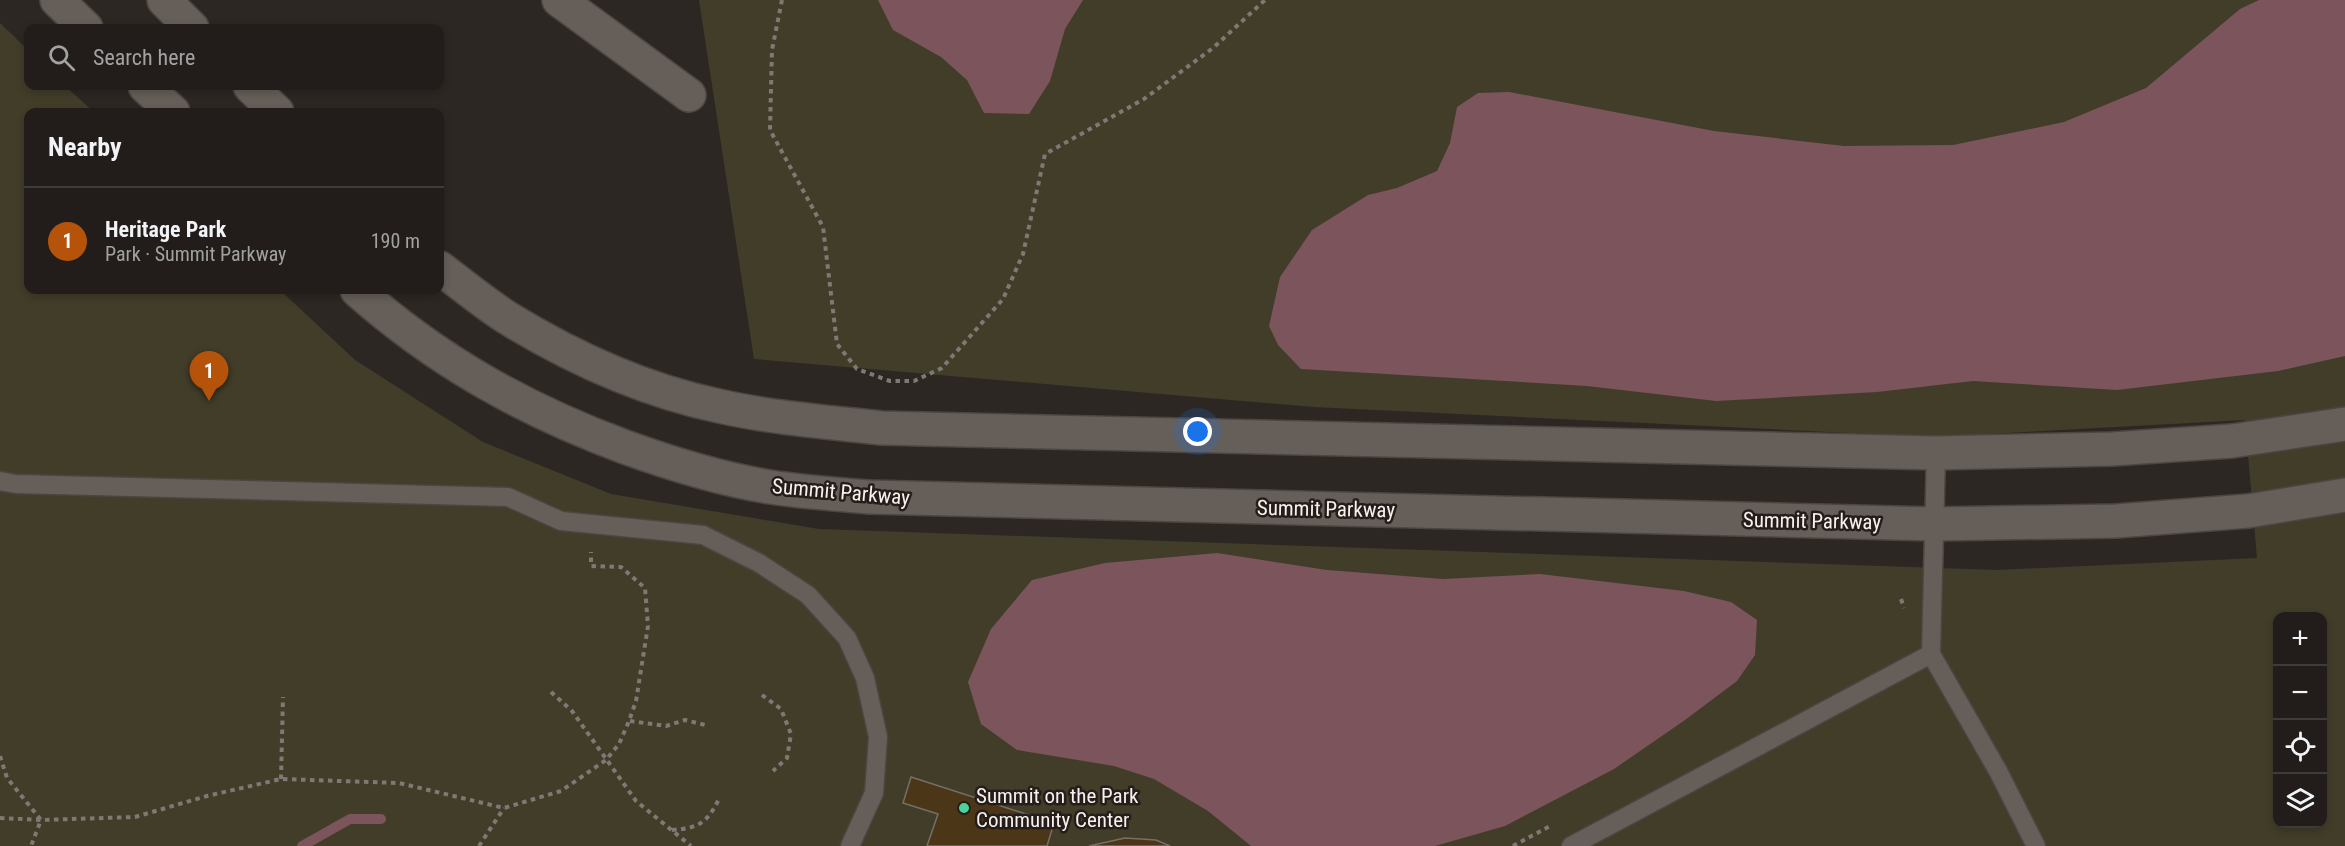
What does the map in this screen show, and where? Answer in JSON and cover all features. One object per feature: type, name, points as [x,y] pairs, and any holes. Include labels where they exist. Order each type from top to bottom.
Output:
[{"type":"street","points":[[57,0],[82,24]]},
{"type":"street","points":[[164,0],[188,24]]},
{"type":"street","points":[[559,0],[689,95]]},
{"type":"street","points":[[149,90],[169,108]]},
{"type":"street","points":[[254,90],[273,108]]},
{"type":"street","points":[[444,271],[504,316],[561,349],[621,376],[692,400],[780,417],[881,428],[1936,453],[2112,449],[2232,441],[2345,424]]},
{"type":"street","name":"Summit Parkway","points":[[362,294],[390,319],[448,361],[509,397],[574,428],[665,462],[770,487],[869,497],[1935,524],[2116,521],[2248,511],[2345,495]]},
{"type":"lane","points":[[1936,453],[1931,654],[1998,771],[2036,846]]},
{"type":"lane","points":[[0,481],[16,484],[508,498],[561,521],[703,535],[759,563],[807,595],[847,638],[865,678],[878,737],[874,793],[850,846]]},
{"type":"lane","points":[[1580,844],[1931,654]]},
{"type":"path","points":[[782,0],[772,50],[770,130],[823,227],[837,344],[857,369],[890,381],[915,381],[942,368],[1003,299],[1023,255],[1045,154],[1144,99],[1214,48],[1265,0]]},
{"type":"path","points":[[0,818],[41,820],[135,817],[207,796],[281,779],[399,783],[504,808],[561,790],[606,760],[619,744],[630,721],[636,700],[648,626],[645,588],[621,567],[591,566],[591,552]]},
{"type":"path","points":[[551,692],[572,711],[636,801],[691,846]]},
{"type":"path","points":[[762,695],[781,709],[791,734],[787,758],[773,771]]},
{"type":"path","points":[[281,779],[283,697]]},
{"type":"path","points":[[630,721],[666,726],[685,720],[705,725]]},
{"type":"path","points":[[0,756],[7,778],[41,820]]},
{"type":"path","points":[[672,830],[694,828],[711,815],[719,799]]},
{"type":"path","points":[[479,846],[504,808]]},
{"type":"path","points":[[31,846],[41,820]]},
{"type":"shaded area","points":[[699,0],[2345,0],[2345,846],[0,846],[0,23],[24,46],[24,90],[69,90],[90,108],[24,108],[24,294],[284,294],[355,360],[483,442],[611,494],[819,529],[1997,570],[2257,558],[2245,420],[1932,437],[1314,407],[754,359]]},
{"type":"shaded area","points":[[878,0],[1083,0],[1065,29],[1050,81],[1029,114],[984,113],[967,80],[941,57],[893,30]]},
{"type":"shaded area","points":[[2259,0],[2345,0],[2345,356],[2278,371],[2117,390],[1973,381],[1877,392],[1716,401],[1587,386],[1301,369],[1278,345],[1269,326],[1280,277],[1312,230],[1368,195],[1397,188],[1437,171],[1450,143],[1457,107],[1478,93],[1509,92],[1714,131],[1844,146],[1953,145],[2064,122],[2146,88],[2240,9]]},
{"type":"shaded area","points":[[1217,553],[1327,570],[1443,579],[1540,574],[1684,591],[1731,602],[1757,620],[1755,655],[1737,681],[1614,769],[1505,826],[1435,846],[1251,846],[1208,811],[1154,779],[1114,766],[1017,750],[981,724],[968,682],[991,629],[1032,580],[1105,563]]},
{"type":"building","name":"Summit on the Park Community Center","points":[[911,777],[1054,823],[1047,846],[927,846],[938,814],[903,803]]},
{"type":"building","name":"Summit on the Park Community Center","points":[[1125,838],[1156,840],[1170,846],[1089,846]]},
{"type":"waterway","points":[[302,846],[350,819],[381,819]]},
{"type":"place","name":"Heritage Park","points":[[209,401]]},
{"type":"place","name":"Summit on the Park Community Center","points":[[964,808]]}]
